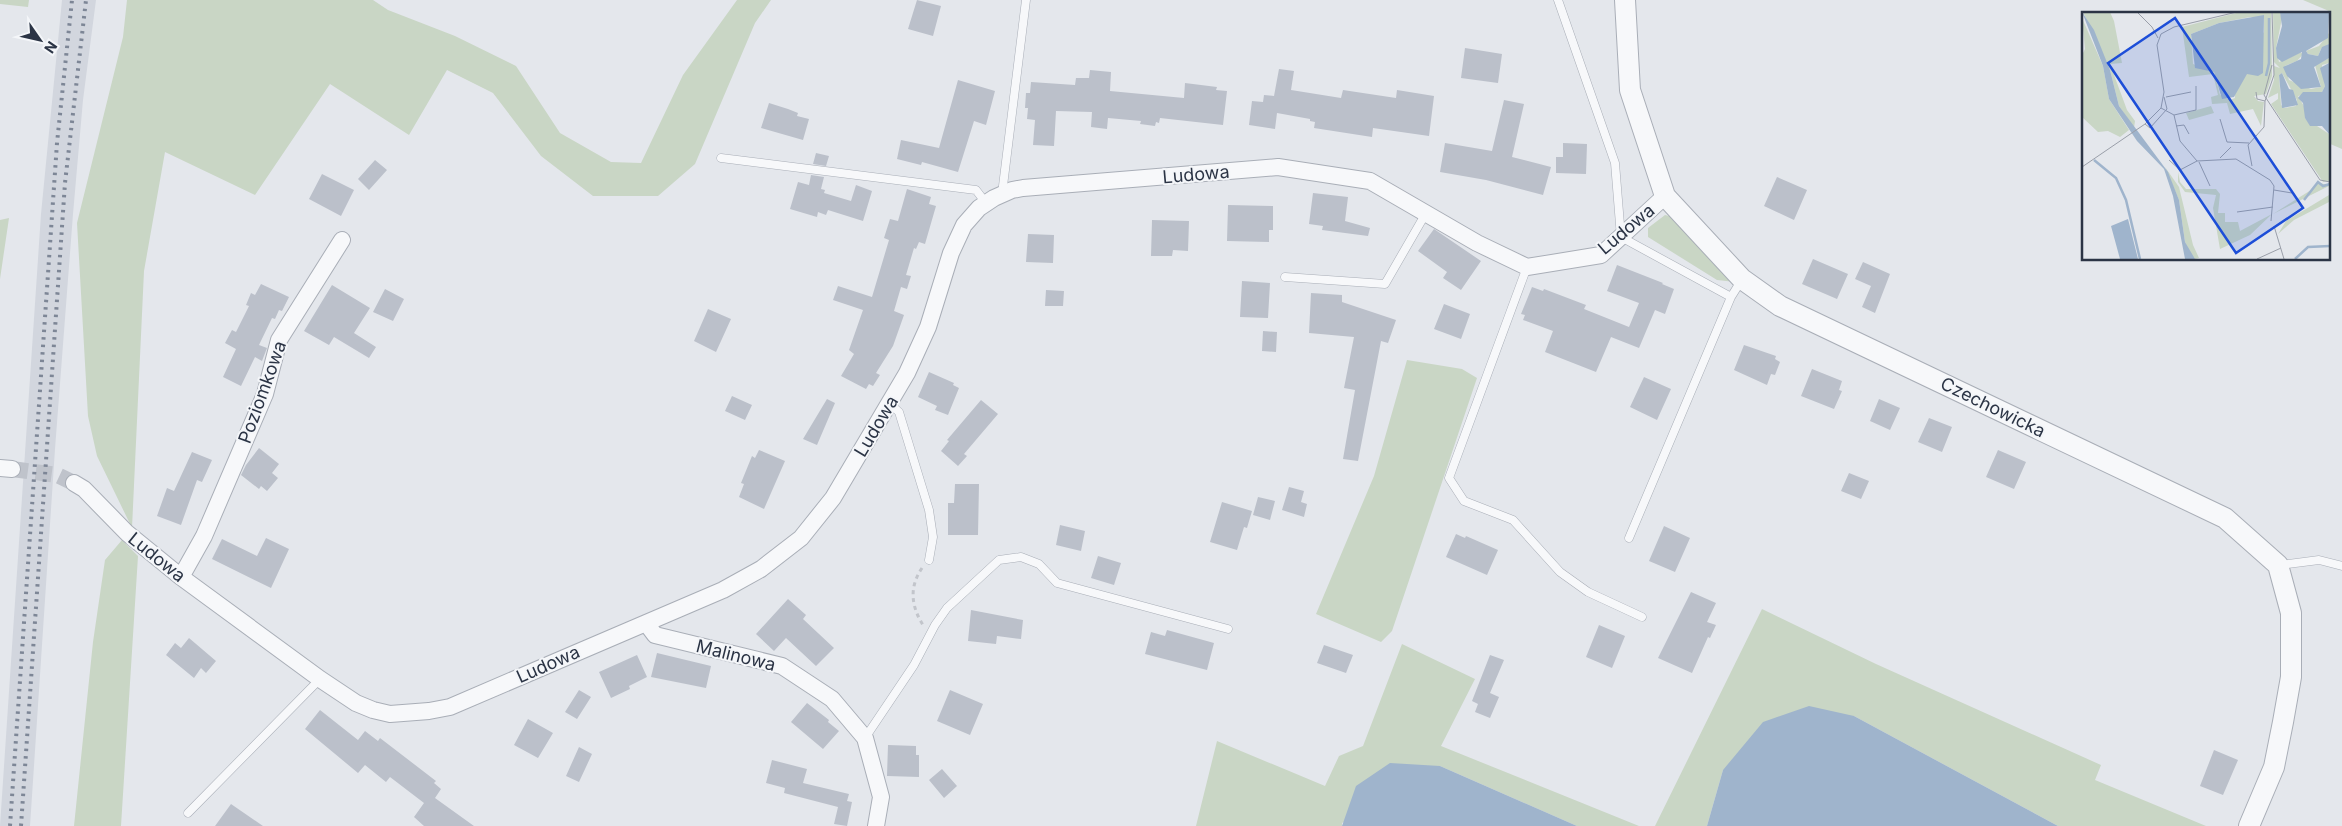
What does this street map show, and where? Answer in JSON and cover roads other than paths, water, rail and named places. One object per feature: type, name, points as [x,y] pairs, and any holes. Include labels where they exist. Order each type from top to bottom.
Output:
[{"type":"street","name":"Czechowicka","points":[[1625,0],[1630,90],[1665,196],[1742,279],[1780,306],[2225,518],[2278,565]]},
{"type":"street","name":"Ludowa","points":[[74,483],[84,489],[127,533],[182,577],[320,679],[356,703],[372,710],[390,714],[429,711],[469,700],[555,660],[646,623],[744,579],[775,559],[801,538],[833,498],[890,404],[925,334],[958,237],[972,215],[986,203],[1002,194],[1023,188],[1278,167],[1370,181],[1477,243],[1527,267],[1601,255],[1665,196]]},
{"type":"street","name":"Poziomkowa","points":[[182,577],[204,536],[265,394],[279,340],[342,240]]},
{"type":"street","points":[[2249,826],[2274,767],[2291,677],[2291,613],[2278,565]]},
{"type":"street","name":"Malinowa","points":[[646,623],[656,635],[782,666],[832,699],[865,738],[881,797],[876,826]]},
{"type":"lane","points":[[1002,194],[1026,0]]},
{"type":"lane","points":[[1558,0],[1614,163],[1621,237],[1731,297]]},
{"type":"lane","points":[[721,158],[976,190],[986,203]]},
{"type":"lane","points":[[1285,277],[1385,284],[1426,213]]},
{"type":"lane","points":[[1527,267],[1449,478],[1464,500],[1513,520],[1560,572],[1588,592],[1642,616]]},
{"type":"lane","points":[[1629,538],[1731,297],[1742,279]]},
{"type":"lane","points":[[890,404],[899,412],[929,510],[933,537],[929,560]]},
{"type":"lane","points":[[865,738],[914,665],[930,634],[947,608],[1000,560],[1021,557],[1039,564],[1057,584],[1228,629]]},
{"type":"lane","points":[[2278,565],[2319,560],[2342,566]]},
{"type":"lane","points":[[188,813],[320,679]]},
{"type":"water","points":[[1809,706],[1854,716],[2058,826],[1707,826],[1723,770],[1763,722]]},
{"type":"water","points":[[1390,763],[1440,766],[1577,826],[1342,826],[1356,786]]},
{"type":"tunnel","points":[[12,469],[57,475],[74,483]]},
{"type":"railway","points":[[10,826],[57,143],[72,0]]},
{"type":"railway","points":[[21,826],[65,183],[86,0]]}]
